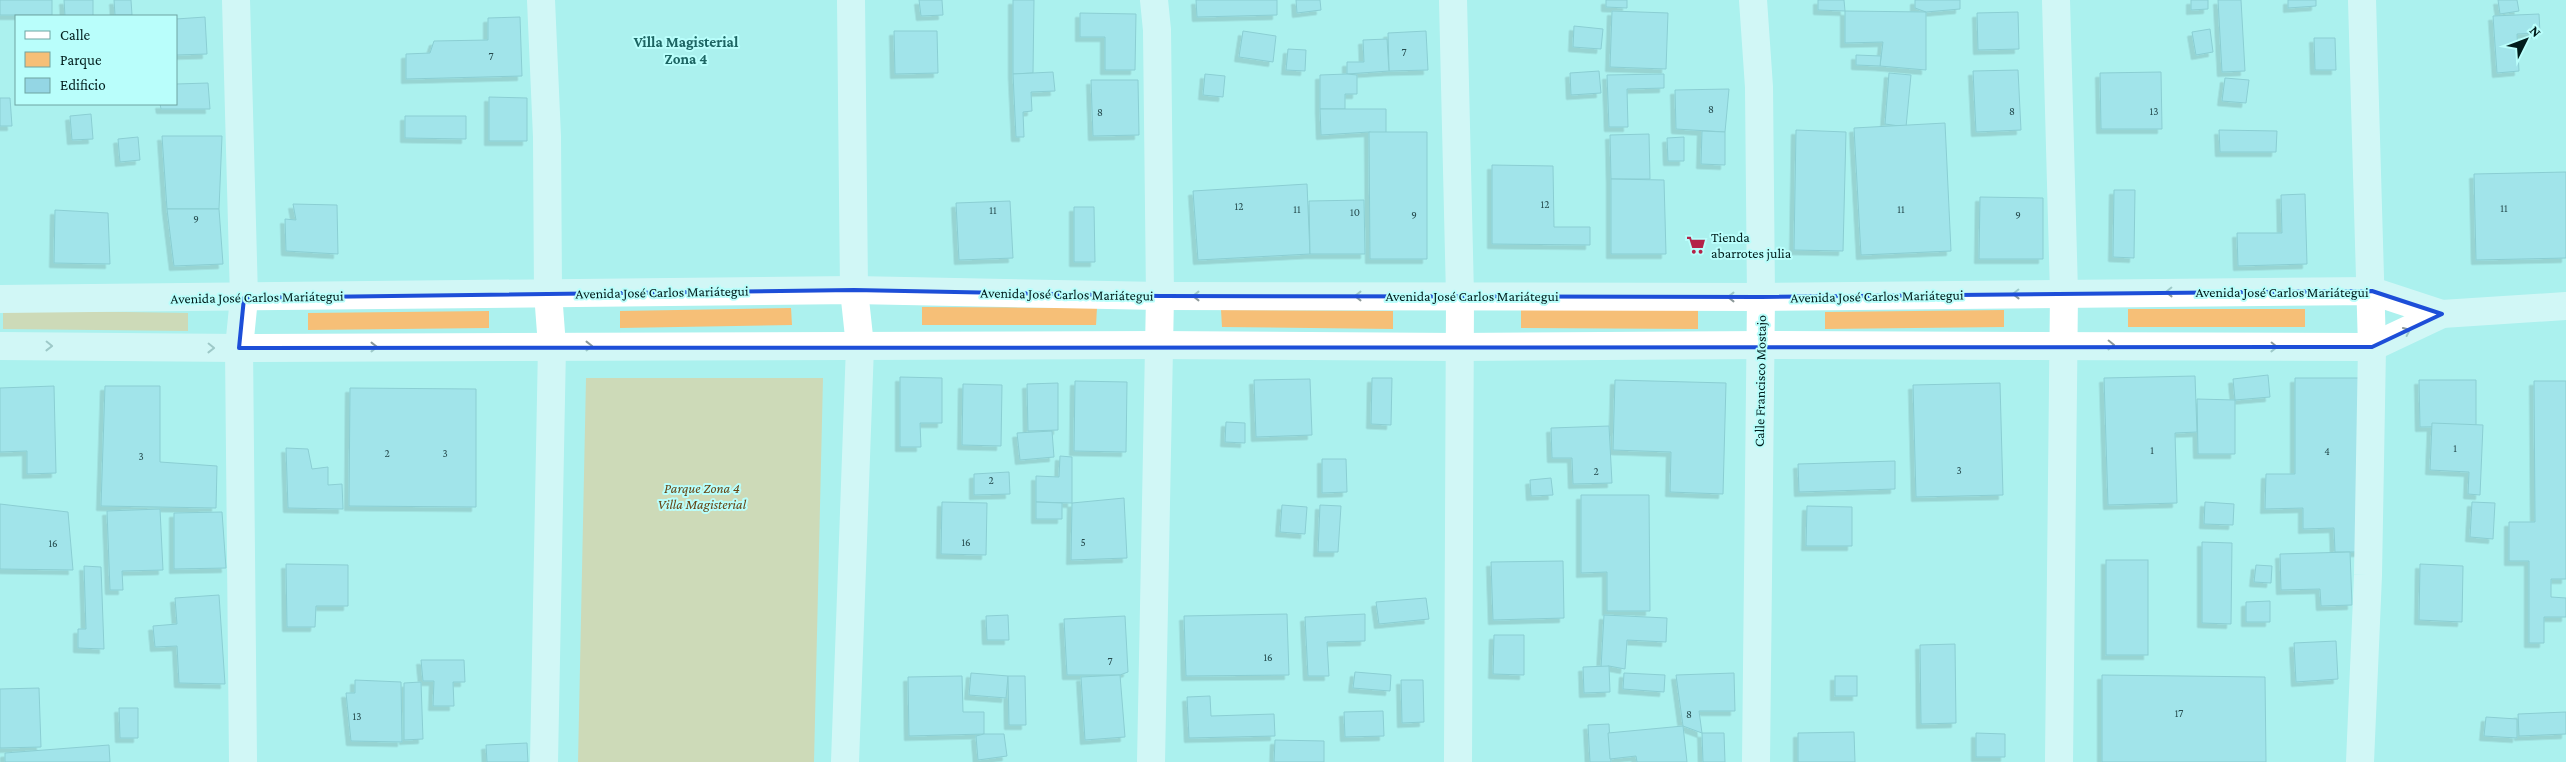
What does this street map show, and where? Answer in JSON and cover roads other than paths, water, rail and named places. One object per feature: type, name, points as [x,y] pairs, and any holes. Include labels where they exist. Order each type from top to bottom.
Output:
[{"type":"street","points":[[236,0],[244,298],[239,348],[242,762]]},
{"type":"street","points":[[541,0],[547,137],[548,293],[552,346],[544,762]]},
{"type":"street","points":[[845,762],[860,346],[854,290],[851,0]]},
{"type":"street","points":[[1151,762],[1157,345],[1160,296],[1157,30],[1154,0]]},
{"type":"street","points":[[1453,0],[1460,296],[1458,348],[1458,762]]},
{"type":"street","name":"Calle Francisco Mostajo","points":[[1753,0],[1759,87],[1761,297],[1756,762]]},
{"type":"street","points":[[2056,0],[2064,293],[2059,762]]},
{"type":"street","points":[[2360,762],[2368,575],[2372,347],[2372,291],[2362,0]]},
{"type":"street","name":"Avenida José Carlos Mariátegui","points":[[0,299],[244,298],[854,290],[1160,296],[1761,297],[2372,291],[2442,314]]},
{"type":"street","points":[[0,346],[239,348],[1157,345],[1458,348],[1761,344],[2372,347],[2442,314],[2566,306]]},
{"type":"place","name":"Tienda abarrotes julia","points":[[1696,245]]},
{"type":"district","name":"Villa Magisterial Zona 4","points":[[686,50]]},
{"type":"park label","name":"Parque Zona 4 Villa Magisterial","points":[[702,496]]}]
